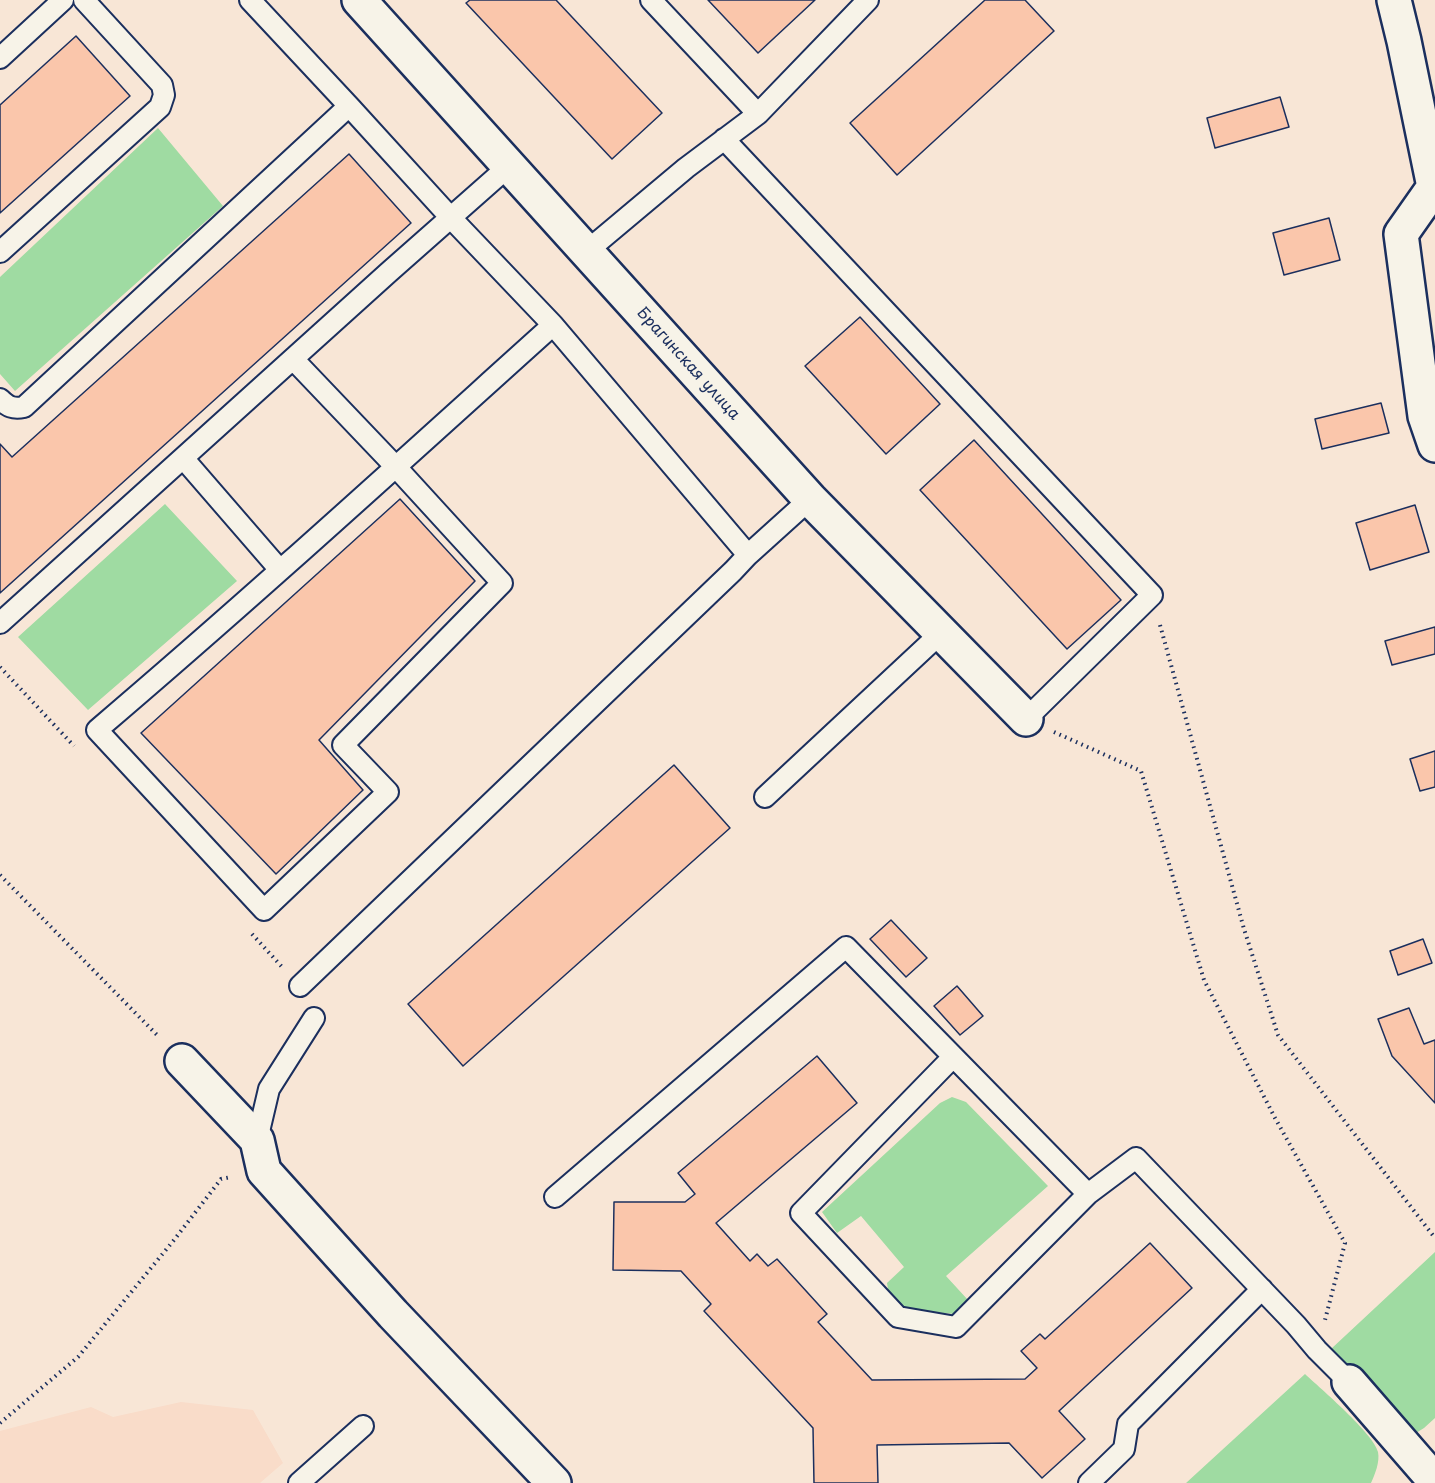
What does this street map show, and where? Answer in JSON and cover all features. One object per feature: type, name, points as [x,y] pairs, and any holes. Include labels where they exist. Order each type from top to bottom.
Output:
[{"type":"street","name":"Брагинская улица","points":[[359,0],[810,499],[1026,719]]},
{"type":"street","points":[[1394,0],[1434,187],[1401,234],[1425,416],[1435,446]]},
{"type":"street","points":[[182,1060],[256,1140],[264,1172],[393,1314],[554,1483]]},
{"type":"street","points":[[1349,1383],[1435,1481]]},
{"type":"lane","points":[[0,58],[63,0]]},
{"type":"lane","points":[[0,252],[160,107],[164,95],[162,85],[84,0]]},
{"type":"lane","points":[[250,0],[553,325],[748,555]]},
{"type":"lane","points":[[651,0],[758,114]]},
{"type":"lane","points":[[587,251],[686,168],[758,114],[868,0]]},
{"type":"lane","points":[[0,399],[6,406],[24,407],[349,106]]},
{"type":"lane","points":[[724,139],[1152,595],[1026,719]]},
{"type":"lane","points":[[0,623],[509,166]]},
{"type":"lane","points":[[293,359],[395,466],[502,583],[343,745],[388,792],[264,910],[97,730],[189,651],[395,466],[553,325]]},
{"type":"lane","points":[[183,458],[280,570]]},
{"type":"lane","points":[[300,986],[748,555],[810,499]]},
{"type":"lane","points":[[765,797],[942,632]]},
{"type":"lane","points":[[555,1197],[846,947],[1088,1194]]},
{"type":"lane","points":[[256,1140],[269,1089],[314,1018]]},
{"type":"lane","points":[[953,1057],[801,1213],[898,1317],[956,1327],[1088,1194],[1136,1158],[1349,1383]]},
{"type":"lane","points":[[1089,1483],[1124,1449],[1128,1424],[1262,1289]]},
{"type":"lane","points":[[299,1483],[363,1426]]},
{"type":"path","points":[[1152,595],[1244,929],[1278,1035],[1435,1238]]},
{"type":"path","points":[[1026,719],[1141,771],[1204,980],[1275,1118],[1345,1243],[1317,1350]]},
{"type":"path","points":[[0,875],[182,1060]]},
{"type":"path","points":[[0,1423],[78,1357],[221,1179],[264,1172]]},
{"type":"shaded area","points":[[181,1402],[253,1410],[283,1463],[260,1483],[0,1483],[0,1431],[91,1407],[113,1417]]},
{"type":"green space","points":[[158,128],[223,206],[15,391],[0,374],[0,277]]},
{"type":"green space","points":[[165,504],[237,581],[88,710],[18,637]]},
{"type":"green space","points":[[952,1097],[966,1102],[1048,1186],[946,1276],[968,1300],[954,1314],[891,1308],[887,1283],[904,1267],[861,1216],[837,1233],[822,1212],[940,1103]]},
{"type":"green space","points":[[1435,1252],[1435,1418],[1416,1433],[1406,1429],[1331,1349]]},
{"type":"green space","points":[[1305,1374],[1346,1412],[1374,1444],[1378,1452],[1378,1460],[1371,1483],[1186,1483]]},
{"type":"building","points":[[470,0],[556,0],[662,113],[612,159],[466,3]]},
{"type":"building","points":[[708,0],[815,0],[758,53]]},
{"type":"building","points":[[985,0],[1025,0],[1054,31],[897,175],[850,123]]},
{"type":"building","points":[[76,36],[130,96],[0,213],[0,105]]},
{"type":"building","points":[[1280,97],[1289,127],[1215,148],[1207,118]]},
{"type":"building","points":[[349,154],[411,223],[0,593],[0,444],[12,457]]},
{"type":"building","points":[[1329,218],[1340,260],[1284,275],[1273,233]]},
{"type":"building","points":[[860,317],[940,404],[886,454],[805,366]]},
{"type":"building","points":[[1381,403],[1389,433],[1322,449],[1315,419]]},
{"type":"building","points":[[974,440],[1121,600],[1067,649],[920,490]]},
{"type":"building","points":[[400,499],[475,581],[319,740],[363,790],[276,874],[141,733]]},
{"type":"building","points":[[1415,505],[1429,552],[1370,570],[1356,523]]},
{"type":"building","points":[[1435,627],[1435,654],[1392,665],[1385,641]]},
{"type":"building","points":[[1435,751],[1435,787],[1420,791],[1410,759]]},
{"type":"building","points":[[674,765],[730,828],[463,1066],[408,1004]]},
{"type":"building","points":[[891,920],[927,958],[906,977],[870,939]]},
{"type":"building","points":[[1423,939],[1432,963],[1398,975],[1390,951]]},
{"type":"building","points":[[957,986],[983,1016],[960,1035],[934,1006]]},
{"type":"building","points":[[1409,1008],[1424,1044],[1435,1040],[1435,1103],[1392,1056],[1378,1019]]},
{"type":"building","points":[[817,1056],[857,1103],[716,1223],[750,1261],[757,1254],[768,1266],[777,1259],[827,1314],[818,1322],[872,1380],[1025,1379],[1037,1368],[1021,1351],[1040,1334],[1045,1339],[1150,1243],[1192,1288],[1059,1411],[1085,1439],[1042,1478],[1009,1443],[877,1445],[878,1483],[814,1483],[813,1428],[704,1311],[711,1304],[681,1271],[613,1270],[614,1202],[685,1202],[695,1194],[678,1173]]}]
